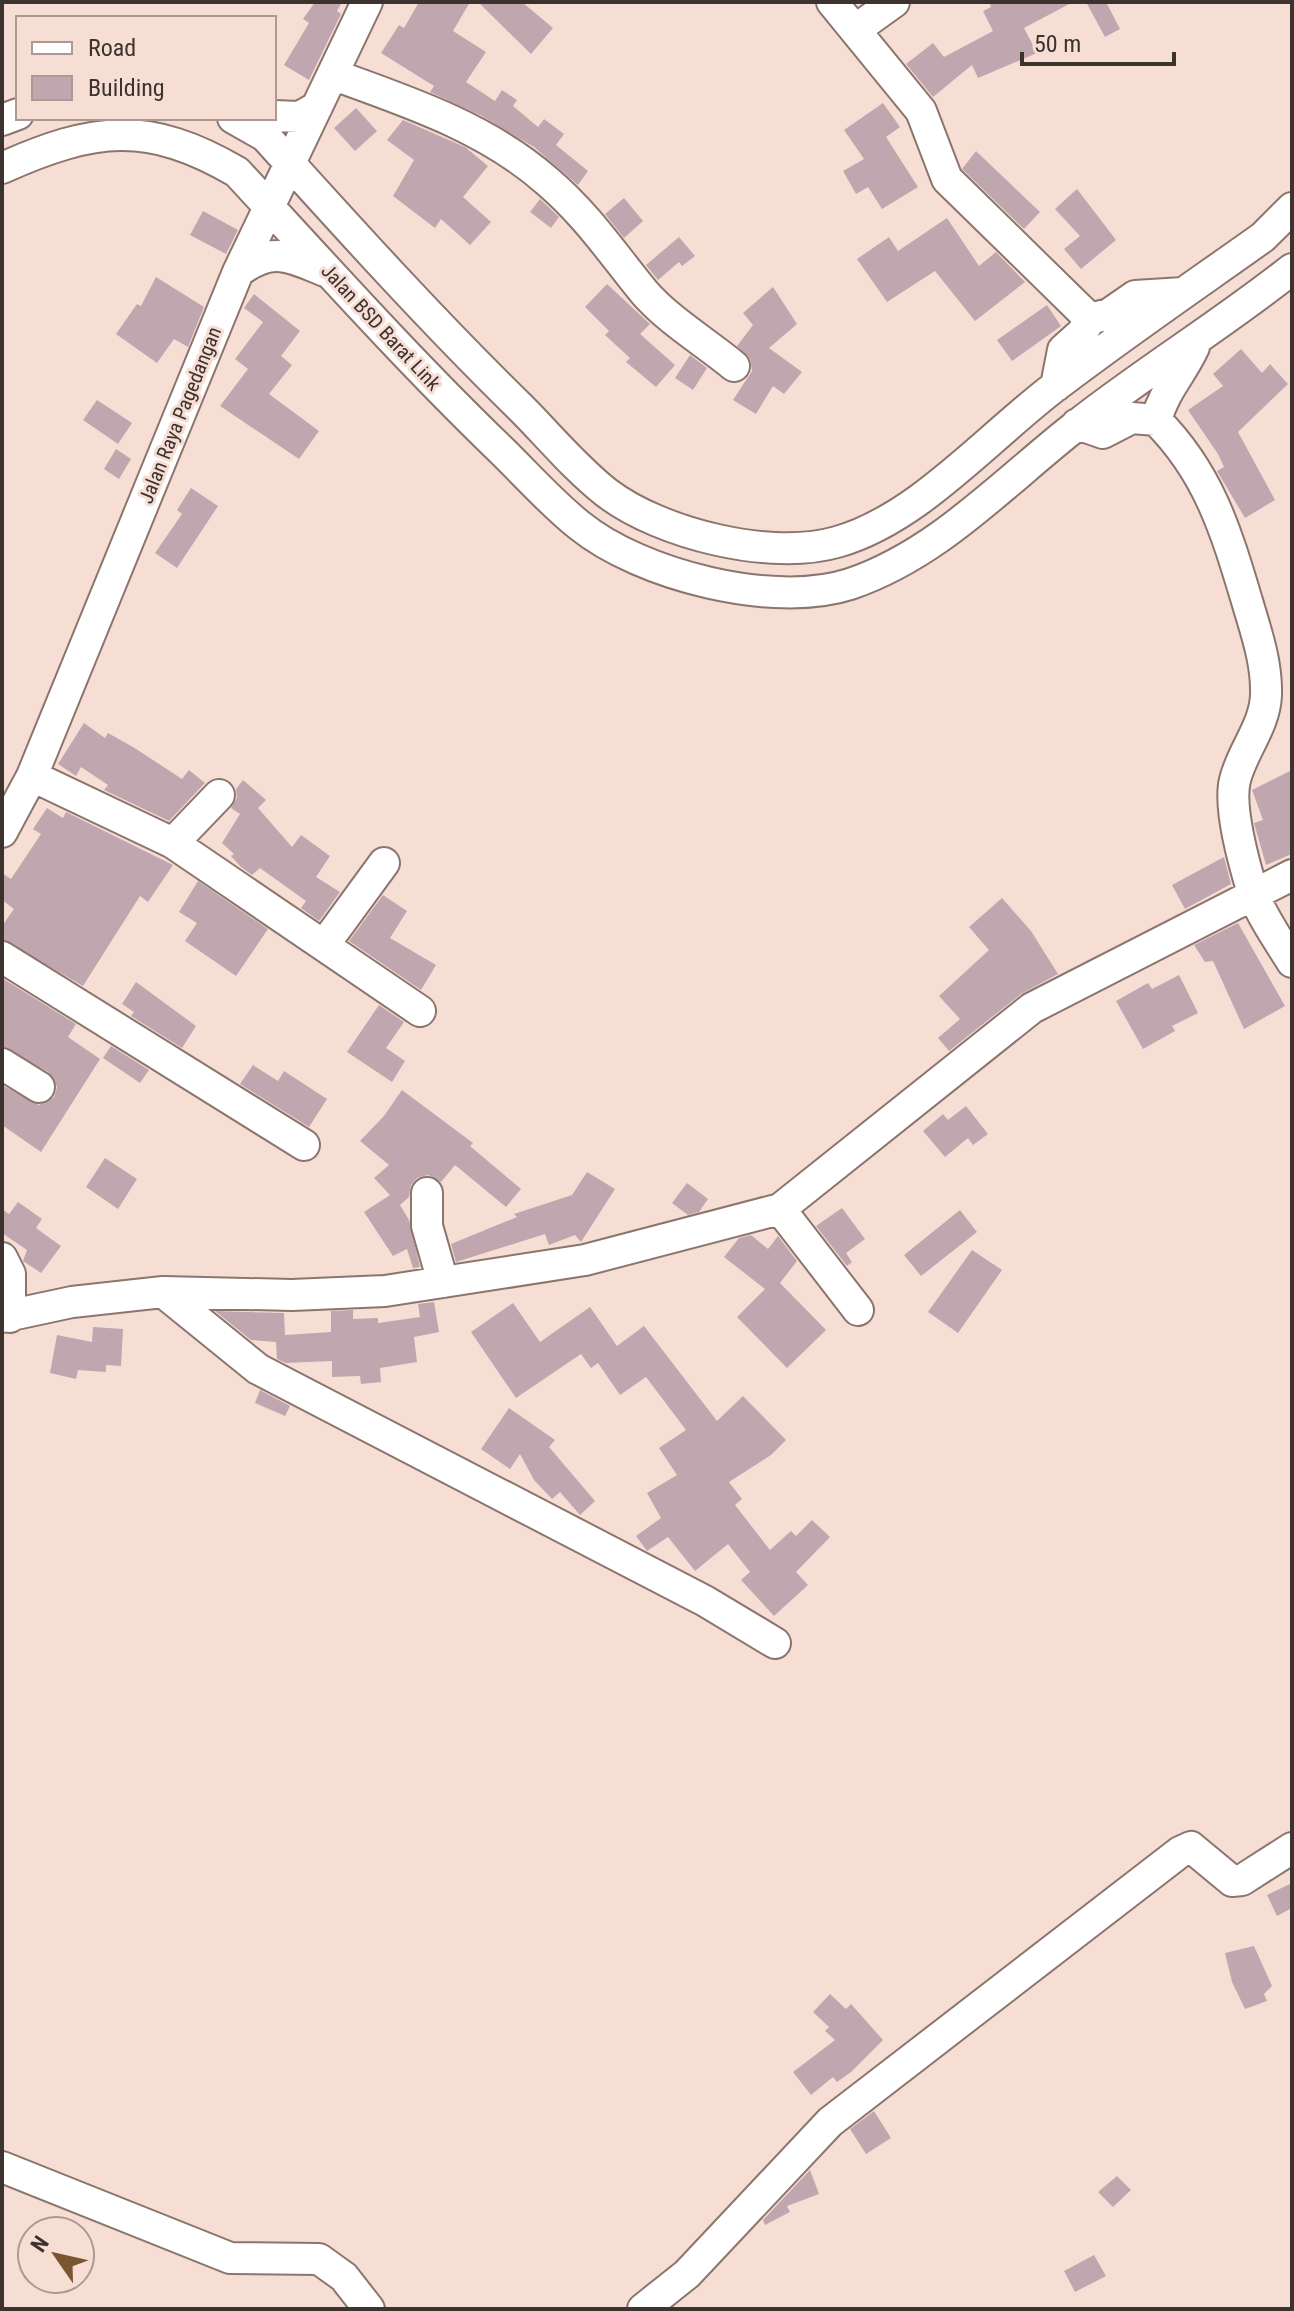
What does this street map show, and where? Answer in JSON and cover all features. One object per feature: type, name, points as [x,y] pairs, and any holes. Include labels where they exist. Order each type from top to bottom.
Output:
[{"type":"street","name":"Jalan Raya Pagedangan","points":[[2,832],[32,776],[238,272],[367,2]]},
{"type":"street","points":[[832,2],[921,111],[947,179],[1090,319]]},
{"type":"street","points":[[855,30],[894,2]]},
{"type":"street","points":[[334,75],[429,109],[512,155],[547,180],[582,215],[652,299],[734,366]]},
{"type":"street","points":[[276,116],[300,117],[317,107]]},
{"type":"street","points":[[237,120],[265,136],[457,346],[608,494],[708,539],[766,548],[836,542],[885,520],[933,488],[1056,386],[1263,237],[1292,208]]},
{"type":"street","name":"Jalan BSD Barat Link","points":[[2,168],[67,141],[115,134],[158,137],[202,151],[237,172],[426,377],[580,527],[638,558],[696,581],[777,593],[848,585],[906,558],[959,523],[1077,424],[1292,269]]},
{"type":"street","points":[[238,272],[258,257],[278,254],[331,273]]},
{"type":"street","points":[[1056,386],[1063,350],[1082,333],[1090,319],[1109,314],[1135,296],[1184,293]]},
{"type":"street","points":[[1156,420],[1164,392],[1182,373],[1199,338]]},
{"type":"street","points":[[1077,424],[1103,433],[1132,418],[1156,420],[1178,441],[1221,515],[1263,654],[1265,704],[1234,791],[1254,895],[1292,962]]},
{"type":"street","points":[[766,548],[766,572],[863,578]]},
{"type":"street","points":[[1265,704],[1292,690]]},
{"type":"street","points":[[32,776],[173,843],[420,1011]]},
{"type":"street","points":[[173,843],[219,795]]},
{"type":"street","points":[[324,945],[384,863]]},
{"type":"street","points":[[2,1258],[10,1274],[6,1317],[72,1302],[163,1292],[292,1295],[385,1291],[585,1260],[780,1209],[1032,1008],[1292,875]]},
{"type":"street","points":[[2,957],[304,1145]]},
{"type":"street","points":[[2,1064],[39,1087]]},
{"type":"street","points":[[427,1193],[427,1226],[443,1282]]},
{"type":"street","points":[[780,1209],[858,1310]]},
{"type":"street","points":[[163,1292],[258,1369],[705,1601],[775,1643]]},
{"type":"street","points":[[643,2309],[687,2274],[830,2122],[1180,1852],[1191,1847],[1232,1881],[1242,1880],[1292,1848]]},
{"type":"street","points":[[2,2167],[230,2258],[319,2259],[344,2277],[369,2309]]},
{"type":"building","points":[[315,2],[342,2],[337,11],[341,14],[309,80],[284,65],[309,23],[303,19]]},
{"type":"building","points":[[419,2],[470,2],[453,31],[486,52],[466,82],[495,101],[502,90],[517,100],[513,106],[538,127],[544,119],[564,134],[556,145],[588,171],[578,185],[534,147],[482,116],[430,92],[434,86],[381,53],[399,25],[404,28]]},
{"type":"building","points":[[478,2],[522,2],[553,28],[531,54]]},
{"type":"building","points":[[989,2],[1073,2],[1024,28],[1037,53],[978,78],[972,65],[933,97],[906,64],[933,43],[944,57],[993,31],[983,11],[991,7]]},
{"type":"building","points":[[1086,2],[1106,2],[1120,29],[1105,37]]},
{"type":"building","points":[[883,103],[900,127],[886,137],[918,187],[882,209],[868,187],[856,194],[843,171],[864,159],[844,130]]},
{"type":"building","points":[[356,108],[377,131],[355,151],[334,128]]},
{"type":"building","points":[[403,120],[465,147],[488,166],[463,197],[491,222],[470,245],[441,219],[435,228],[393,196],[414,160],[387,140]]},
{"type":"building","points":[[976,151],[1040,212],[1024,229],[962,169]]},
{"type":"building","points":[[1077,189],[1116,240],[1081,269],[1064,249],[1080,236],[1055,209]]},
{"type":"building","points":[[624,198],[643,221],[624,238],[605,214]]},
{"type":"building","points":[[540,199],[559,217],[551,228],[530,212]]},
{"type":"building","points":[[203,211],[238,230],[226,254],[190,235]]},
{"type":"building","points":[[947,218],[979,266],[996,252],[1025,282],[975,321],[935,271],[887,302],[857,259],[889,237],[898,251]]},
{"type":"building","points":[[679,237],[695,256],[682,266],[679,262],[658,280],[646,265]]},
{"type":"building","points":[[156,277],[204,307],[188,347],[174,339],[157,363],[116,334],[137,304],[141,306]]},
{"type":"building","points":[[607,284],[650,324],[640,334],[675,365],[656,387],[626,362],[630,358],[605,335],[609,331],[585,307]]},
{"type":"building","points":[[773,287],[797,324],[769,348],[802,372],[784,394],[773,386],[756,414],[733,400],[752,371],[750,359],[737,346],[753,325],[743,313]]},
{"type":"building","points":[[254,294],[300,331],[281,356],[292,365],[269,394],[319,431],[299,459],[220,406],[248,369],[235,359],[263,322],[244,308]]},
{"type":"building","points":[[1047,305],[1061,326],[1012,361],[997,340]]},
{"type":"building","points":[[1241,349],[1262,373],[1270,364],[1288,384],[1238,432],[1275,500],[1245,518],[1217,471],[1224,467],[1218,454],[1188,410],[1223,386],[1213,374]]},
{"type":"building","points":[[690,355],[707,368],[693,390],[675,378]]},
{"type":"building","points":[[97,400],[132,423],[118,444],[83,420]]},
{"type":"building","points":[[116,449],[131,459],[119,479],[104,469]]},
{"type":"building","points":[[191,488],[218,506],[177,568],[155,553],[182,514],[177,510]]},
{"type":"building","points":[[84,723],[105,738],[108,733],[133,747],[182,779],[189,770],[205,783],[169,821],[104,790],[108,785],[81,767],[76,776],[58,764]]},
{"type":"building","points":[[1292,770],[1292,854],[1266,865],[1254,823],[1263,820],[1252,790]]},
{"type":"building","points":[[243,780],[266,800],[258,808],[292,847],[301,835],[330,856],[316,877],[340,892],[319,921],[301,908],[306,901],[260,868],[252,875],[241,867],[231,856],[234,854],[222,843],[240,814],[231,808],[237,798],[236,789]]},
{"type":"building","points":[[47,808],[63,818],[66,812],[173,865],[148,902],[140,896],[83,986],[2,939],[2,926],[14,909],[2,900],[2,873],[11,879],[41,834],[33,829]]},
{"type":"building","points":[[1224,857],[1231,884],[1185,909],[1172,885]]},
{"type":"building","points":[[198,881],[268,929],[236,976],[185,941],[197,923],[179,912]]},
{"type":"building","points":[[383,895],[407,911],[390,938],[436,965],[421,990],[349,941]]},
{"type":"building","points":[[1002,898],[1031,931],[1058,974],[1021,994],[949,1051],[938,1038],[960,1019],[939,996],[989,950],[969,927]]},
{"type":"building","points":[[1238,923],[1285,1006],[1244,1029],[1213,961],[1205,962],[1194,945]]},
{"type":"building","points":[[1179,975],[1198,1013],[1172,1026],[1175,1031],[1143,1049],[1116,1001],[1148,983],[1152,989]]},
{"type":"building","points":[[2,978],[76,1024],[68,1037],[100,1059],[41,1152],[2,1125],[2,1085],[39,1105],[54,1097],[57,1087],[48,1072],[2,1046]]},
{"type":"building","points":[[136,982],[196,1026],[182,1048],[131,1016],[134,1012],[122,1004]]},
{"type":"building","points":[[379,1005],[404,1022],[386,1048],[405,1061],[392,1082],[347,1052]]},
{"type":"building","points":[[111,1046],[149,1070],[140,1083],[103,1058]]},
{"type":"building","points":[[253,1065],[278,1081],[284,1071],[327,1099],[309,1127],[240,1084]]},
{"type":"building","points":[[402,1090],[473,1143],[470,1146],[521,1189],[506,1207],[455,1165],[441,1182],[428,1175],[417,1178],[411,1185],[409,1197],[400,1205],[409,1220],[420,1267],[413,1268],[407,1249],[393,1256],[364,1212],[390,1195],[374,1178],[389,1165],[360,1141],[384,1116]]},
{"type":"building","points":[[966,1106],[988,1134],[973,1145],[968,1138],[945,1157],[923,1131],[943,1114],[948,1120]]},
{"type":"building","points":[[105,1158],[137,1179],[118,1209],[86,1187]]},
{"type":"building","points":[[587,1172],[615,1189],[581,1242],[575,1235],[549,1245],[545,1234],[456,1262],[451,1244],[517,1217],[514,1214],[572,1195]]},
{"type":"building","points":[[687,1183],[708,1199],[699,1212],[688,1215],[672,1203]]},
{"type":"building","points":[[18,1202],[42,1219],[36,1228],[61,1246],[41,1273],[23,1261],[27,1250],[2,1233],[2,1209],[9,1214]]},
{"type":"building","points":[[842,1208],[865,1239],[846,1253],[852,1262],[847,1266],[816,1226]]},
{"type":"building","points":[[960,1210],[977,1232],[921,1276],[904,1255]]},
{"type":"building","points":[[751,1235],[768,1249],[778,1236],[797,1261],[780,1283],[826,1330],[787,1368],[737,1317],[765,1289],[724,1257],[739,1238]]},
{"type":"building","points":[[972,1250],[1002,1270],[958,1333],[928,1312]]},
{"type":"building","points":[[434,1302],[439,1332],[414,1337],[417,1362],[380,1368],[381,1382],[361,1384],[360,1376],[332,1377],[332,1361],[286,1363],[277,1359],[276,1342],[251,1340],[215,1311],[284,1313],[285,1335],[331,1332],[331,1311],[353,1310],[353,1319],[378,1318],[378,1323],[420,1317],[418,1304]]},
{"type":"building","points":[[513,1303],[540,1342],[590,1307],[617,1346],[644,1326],[717,1421],[743,1396],[786,1440],[771,1455],[729,1482],[742,1499],[735,1505],[770,1550],[791,1531],[796,1536],[812,1520],[830,1537],[796,1572],[808,1585],[774,1616],[741,1580],[750,1572],[728,1544],[695,1571],[668,1537],[647,1551],[636,1536],[661,1518],[647,1493],[677,1475],[659,1448],[686,1430],[646,1377],[620,1395],[598,1363],[591,1368],[581,1354],[516,1398],[471,1332]]},
{"type":"building","points":[[93,1327],[123,1329],[121,1366],[106,1365],[106,1372],[78,1370],[76,1379],[50,1373],[57,1335],[92,1342]]},
{"type":"building","points":[[260,1390],[290,1406],[285,1416],[255,1403]]},
{"type":"building","points":[[509,1408],[555,1440],[549,1447],[595,1501],[580,1515],[560,1492],[552,1499],[534,1480],[520,1454],[510,1469],[481,1449]]},
{"type":"building","points":[[1292,1883],[1292,1908],[1277,1916],[1267,1895]]},
{"type":"building","points":[[1254,1946],[1272,1986],[1264,1994],[1267,2001],[1245,2009],[1232,1982],[1225,1953]]},
{"type":"building","points":[[830,1994],[846,2009],[851,2004],[883,2040],[851,2072],[837,2082],[833,2077],[811,2095],[793,2072],[835,2040],[825,2031],[829,2027],[813,2012]]},
{"type":"building","points":[[874,2111],[891,2138],[866,2154],[850,2129]]},
{"type":"building","points":[[810,2170],[819,2194],[787,2206],[790,2212],[765,2225],[763,2220]]},
{"type":"building","points":[[1117,2176],[1131,2190],[1113,2207],[1098,2192]]},
{"type":"building","points":[[1094,2255],[1106,2276],[1075,2292],[1064,2271]]}]
